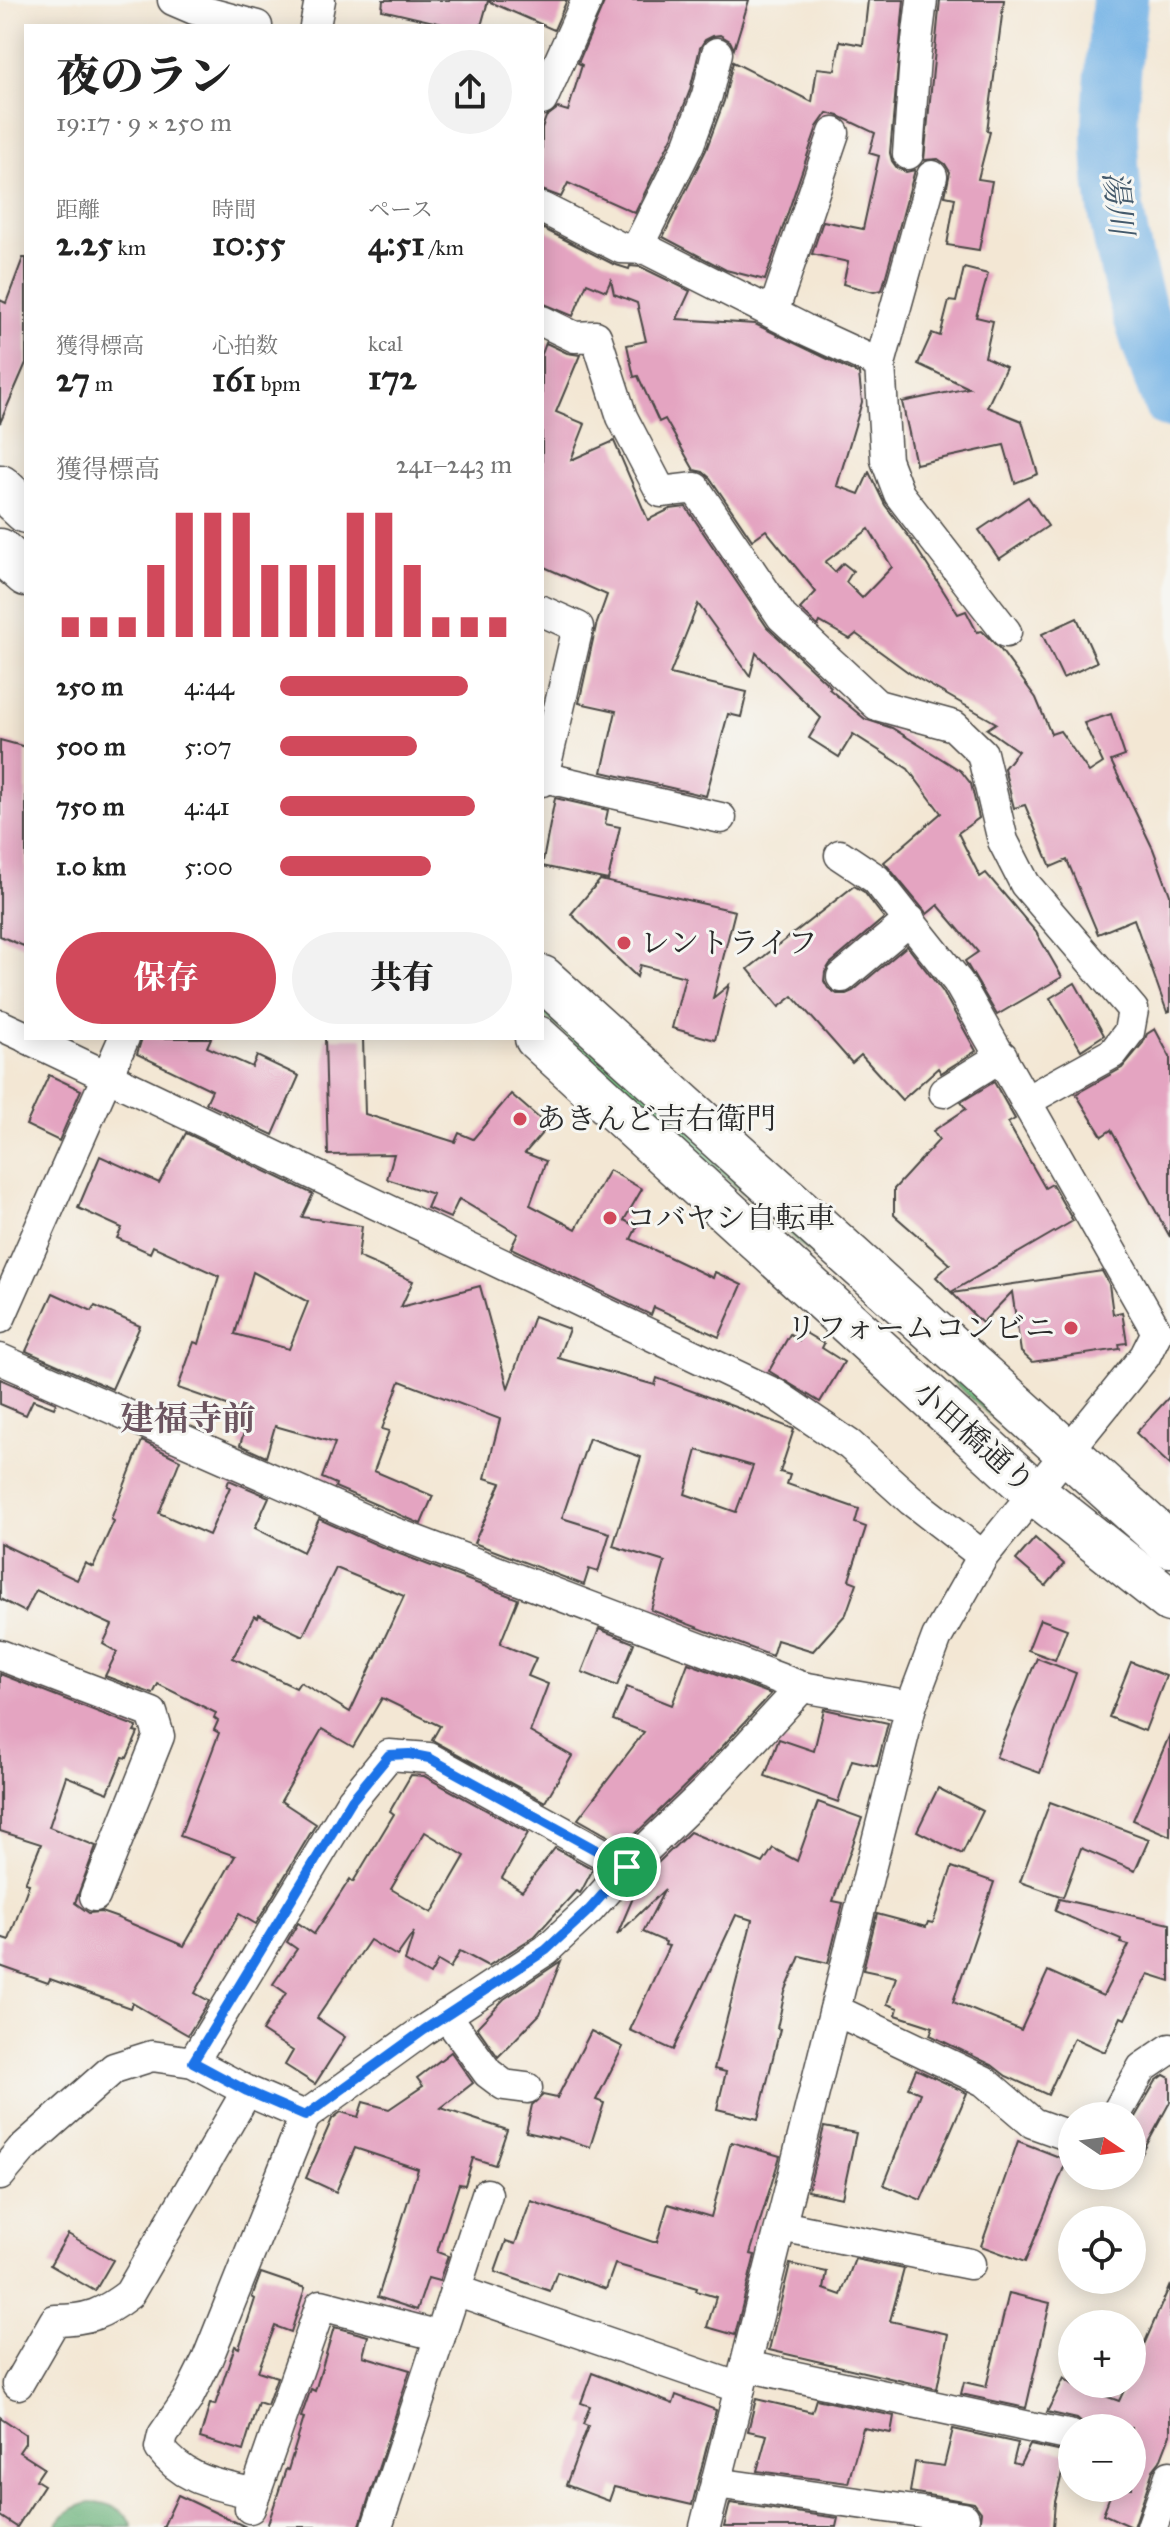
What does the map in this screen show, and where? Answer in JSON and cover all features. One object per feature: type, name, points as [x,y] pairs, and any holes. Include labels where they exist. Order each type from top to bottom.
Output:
[{"type":"main road","points":[[0,487],[24,509]]},
{"type":"main road","points":[[0,551],[24,572]]},
{"type":"main road","name":"小田橋通り","points":[[544,980],[1170,1545]]},
{"type":"main road","name":"小田橋通り","points":[[539,1040],[1034,1492],[1170,1600]]},
{"type":"street","points":[[173,0],[250,24]]},
{"type":"street","points":[[315,24],[320,0]]},
{"type":"street","points":[[544,95],[587,0]]},
{"type":"street","points":[[908,154],[922,0]]},
{"type":"street","points":[[637,248],[689,144],[707,95],[717,53]]},
{"type":"street","points":[[773,313],[834,133]]},
{"type":"street","points":[[932,176],[880,364],[886,460],[899,494],[1006,632]]},
{"type":"street","points":[[544,209],[621,248],[646,249],[880,364]]},
{"type":"street","points":[[544,322],[575,337],[596,336],[622,417],[661,492],[695,488],[782,617],[877,705],[954,726],[982,753],[1003,841],[1025,884],[1133,1010],[1129,1032],[1113,1053],[1028,1100]]},
{"type":"street","points":[[544,612],[578,627],[544,771]]},
{"type":"street","points":[[544,779],[721,818]]},
{"type":"street","points":[[705,2527],[911,1706],[937,1637],[983,1556],[1145,1356],[1157,1332],[1028,1100],[958,982],[876,879],[840,855]]},
{"type":"street","points":[[842,977],[910,920]]},
{"type":"street","points":[[0,1025],[24,1037]]},
{"type":"street","points":[[31,1040],[775,1394],[850,1445],[912,1501],[983,1556]]},
{"type":"street","points":[[0,1318],[123,1040]]},
{"type":"street","points":[[944,1092],[1002,1056]]},
{"type":"street","points":[[0,1359],[390,1531],[802,1687],[911,1706]]},
{"type":"street","points":[[0,1655],[152,1713],[159,1736],[95,1896]]},
{"type":"street","points":[[440,2336],[321,2305],[253,2501],[173,2465],[160,2448],[163,2435],[187,2400],[207,2360],[305,2116],[446,2015],[546,1950],[708,1789],[802,1687]]},
{"type":"street","points":[[193,2062],[352,1800],[389,1755],[429,1758],[627,1867]]},
{"type":"street","points":[[835,2010],[984,2081],[1033,2123],[1058,2132]]},
{"type":"street","points":[[446,2015],[488,2073],[504,2085],[527,2088]]},
{"type":"street","points":[[1123,2102],[1142,2068],[1170,2049]]},
{"type":"street","points":[[0,2175],[21,2150],[114,2068],[152,2056],[193,2062],[247,2091],[305,2116]]},
{"type":"street","points":[[18,2384],[55,2320],[81,2320],[108,2310],[129,2294],[247,2091]]},
{"type":"street","points":[[377,2527],[487,2194]]},
{"type":"street","points":[[781,2226],[970,2264]]},
{"type":"street","points":[[455,2290],[743,2377],[1058,2433]]},
{"type":"street","points":[[1152,2527],[1170,2476]]},
{"type":"street","points":[[716,2483],[964,2518]]},
{"type":"green space","points":[[544,994],[1033,1439],[1025,1448],[544,1016]]},
{"type":"green space","points":[[93,2502],[117,2509],[127,2516],[133,2527],[56,2527],[71,2510]]},
{"type":"building","points":[[383,0],[567,0],[554,30],[488,1],[482,24],[442,24],[382,10]]},
{"type":"building","points":[[605,0],[749,0],[734,49],[730,41],[720,35],[705,40],[700,48],[690,90],[672,137],[635,213],[568,183],[561,197],[544,191],[544,122],[558,108],[568,111],[582,65],[578,63]]},
{"type":"building","points":[[868,0],[904,0],[890,153],[897,168],[906,172],[915,170],[882,290],[874,292],[843,284],[848,262],[812,254],[823,221],[863,229],[879,156],[869,153],[875,133],[827,113],[817,127],[765,280],[726,270],[663,237],[706,150],[724,101],[733,62],[812,102],[817,68],[835,70],[840,41],[863,45]]},
{"type":"building","points":[[940,0],[1004,0],[987,131],[990,132],[978,179],[992,181],[979,250],[947,245],[955,198],[945,196],[950,172],[938,159],[924,160]]},
{"type":"building","points":[[544,229],[613,264],[629,269],[630,266],[641,267],[690,291],[677,319],[755,324],[859,374],[862,402],[837,486],[859,494],[869,472],[885,505],[910,538],[958,614],[966,611],[977,632],[982,631],[1000,649],[1036,698],[1051,734],[1060,731],[1089,772],[1103,763],[1084,723],[1111,714],[1125,756],[1111,761],[1153,849],[1170,895],[1170,1011],[1167,1012],[1134,919],[1098,934],[1067,860],[1051,867],[1025,805],[1014,808],[1004,768],[1018,751],[987,729],[996,723],[912,675],[856,634],[850,639],[820,622],[818,626],[800,609],[816,592],[766,530],[752,540],[710,478],[694,470],[665,419],[659,422],[638,376],[634,377],[627,345],[646,341],[637,303],[614,294],[611,280],[606,291],[587,283],[573,316],[544,304]],"holes":[[[869,529],[892,567],[862,598],[846,582],[853,571],[843,563],[835,572],[825,562]]]},
{"type":"building","points":[[24,258],[24,368],[0,423],[0,300],[6,303]]},
{"type":"building","points":[[964,268],[988,274],[976,317],[993,321],[985,357],[1006,367],[987,407],[1022,421],[1038,474],[1015,483],[1004,445],[916,464],[902,402],[969,388],[918,364],[932,333],[940,336],[949,301],[956,302]]},
{"type":"building","points":[[546,343],[567,353],[580,355],[556,412],[585,424],[571,460],[614,441],[648,520],[670,509],[686,507],[767,627],[831,687],[829,689],[865,719],[892,728],[961,771],[971,784],[979,818],[958,833],[980,877],[986,873],[1036,932],[1062,977],[997,1015],[965,961],[978,952],[938,905],[927,914],[884,862],[941,813],[908,769],[853,734],[839,757],[809,738],[821,718],[756,653],[750,676],[698,604],[670,674],[747,692],[741,717],[728,714],[706,796],[602,772],[616,711],[579,703],[596,626],[607,595],[544,567]]},
{"type":"building","points":[[1028,497],[1048,526],[999,559],[979,530]]},
{"type":"building","points":[[1077,618],[1097,662],[1063,678],[1042,634]]},
{"type":"building","points":[[0,740],[24,746],[24,946],[0,936]]},
{"type":"building","points":[[555,798],[608,810],[605,824],[620,827],[608,880],[544,866]]},
{"type":"building","points":[[600,880],[735,911],[713,998],[729,985],[715,1040],[672,1028],[685,977],[640,965],[637,977],[571,914]]},
{"type":"building","points":[[854,886],[864,892],[884,918],[830,964],[824,981],[828,988],[837,994],[853,991],[907,946],[943,992],[976,1051],[941,1073],[938,1068],[902,1100],[861,1055],[852,1063],[793,996],[779,1007],[748,969]]},
{"type":"building","points":[[1075,983],[1104,1035],[1081,1050],[1050,998]]},
{"type":"building","points":[[1155,1029],[1170,1057],[1170,1237],[1111,1130],[1102,1136],[1076,1094],[1122,1068],[1147,1034]]},
{"type":"building","points":[[141,1040],[210,1040],[207,1047],[252,1067],[257,1056],[299,1076],[273,1135],[206,1103],[212,1090],[137,1054]]},
{"type":"building","points":[[325,1040],[363,1040],[365,1114],[455,1142],[459,1133],[473,1139],[511,1094],[548,1126],[525,1153],[546,1161],[530,1205],[576,1229],[609,1170],[642,1189],[624,1220],[637,1227],[631,1239],[713,1278],[715,1272],[742,1285],[719,1337],[654,1307],[651,1315],[511,1248],[518,1234],[459,1199],[450,1218],[427,1208],[433,1194],[387,1179],[394,1154],[328,1155]]},
{"type":"building","points":[[49,1075],[81,1090],[59,1141],[26,1125]]},
{"type":"building","points":[[994,1082],[1015,1119],[1008,1123],[1045,1188],[1052,1184],[1073,1221],[951,1292],[936,1277],[950,1264],[894,1215],[894,1189],[939,1140],[933,1131],[966,1109],[961,1102]]},
{"type":"building","points":[[186,1133],[313,1194],[302,1217],[362,1226],[358,1257],[413,1281],[401,1307],[480,1286],[508,1388],[534,1316],[569,1329],[558,1358],[655,1385],[657,1378],[794,1429],[780,1472],[790,1475],[787,1484],[859,1509],[855,1523],[866,1527],[849,1580],[857,1583],[846,1614],[813,1651],[777,1640],[772,1656],[651,1610],[665,1562],[613,1546],[641,1457],[589,1438],[562,1518],[610,1533],[598,1572],[589,1569],[584,1585],[474,1543],[501,1483],[485,1478],[500,1419],[400,1381],[382,1429],[389,1431],[374,1471],[433,1496],[421,1524],[335,1487],[336,1484],[322,1478],[335,1443],[275,1426],[266,1457],[240,1445],[250,1413],[178,1388],[194,1342],[199,1344],[219,1276],[153,1246],[150,1253],[117,1238],[122,1228],[78,1208],[100,1156],[159,1183]],"holes":[[[253,1272],[308,1302],[289,1349],[235,1334]],[[697,1450],[753,1466],[736,1512],[685,1494]]]},
{"type":"building","name":"リフォームコンビニ","points":[[1102,1271],[1109,1284],[1113,1314],[1122,1312],[1127,1343],[1119,1344],[1120,1349],[1032,1362],[1021,1352],[1012,1292],[982,1323],[952,1293]]},
{"type":"building","points":[[53,1293],[92,1311],[95,1306],[140,1326],[112,1389],[26,1351]]},
{"type":"building","points":[[804,1332],[844,1362],[820,1402],[769,1371],[790,1334],[799,1340]]},
{"type":"building","points":[[0,1379],[56,1403],[54,1408],[33,1400],[26,1415],[0,1404]]},
{"type":"building","points":[[1170,1396],[1170,1465],[1136,1433]]},
{"type":"building","points":[[142,1441],[180,1460],[159,1513],[209,1535],[230,1487],[227,1486],[229,1480],[269,1497],[255,1528],[303,1552],[319,1519],[384,1548],[518,1599],[500,1644],[536,1658],[528,1676],[548,1684],[530,1732],[572,1756],[545,1802],[432,1740],[440,1726],[382,1698],[353,1747],[322,1729],[281,1801],[316,1824],[256,1924],[239,1914],[195,1993],[209,2001],[188,2035],[132,2003],[130,2008],[50,1979],[48,1983],[0,1966],[0,1937],[9,1940],[29,1884],[25,1883],[41,1844],[0,1831],[0,1674],[137,1727],[134,1732],[138,1733],[127,1758],[123,1757],[108,1793],[66,1776],[49,1827],[96,1846],[75,1903],[89,1913],[101,1912],[184,1946],[235,1856],[180,1836],[219,1733],[214,1730],[218,1721],[214,1718],[216,1713],[158,1684],[153,1694],[105,1676],[117,1652],[103,1644],[112,1625],[36,1590],[25,1612],[0,1599],[0,1543],[77,1580],[85,1563],[93,1567],[114,1521],[111,1519]],"holes":[[[336,1568],[404,1596],[350,1712],[300,1682],[296,1688],[233,1658],[254,1616],[258,1618],[259,1615],[303,1636]]]},
{"type":"building","points":[[1035,1538],[1064,1564],[1046,1586],[1016,1560]]},
{"type":"building","points":[[1040,1619],[1067,1629],[1055,1660],[1028,1650]]},
{"type":"building","points":[[599,1629],[634,1643],[617,1686],[582,1672]]},
{"type":"building","points":[[1037,1658],[1076,1673],[1040,1773],[996,1757]]},
{"type":"building","points":[[1131,1662],[1166,1676],[1145,1731],[1109,1717]]},
{"type":"building","points":[[688,1663],[771,1694],[695,1776],[624,1845],[578,1819],[644,1732],[613,1720],[627,1687],[672,1705]]},
{"type":"building","points":[[824,1709],[888,1723],[877,1766],[852,1760],[838,1802],[765,1776],[779,1739],[814,1751]]},
{"type":"building","points":[[1170,1734],[1170,1836],[1133,1820]]},
{"type":"building","points":[[411,1775],[424,1776],[528,1833],[502,1878],[522,1891],[555,1848],[593,1869],[580,1893],[576,1891],[535,1936],[488,1966],[460,1951],[450,1968],[438,1961],[430,1975],[405,1961],[414,1932],[397,1956],[370,1940],[317,2018],[345,2037],[315,2084],[285,2065],[293,2051],[262,2031],[286,1993],[273,1984],[297,1949],[287,1942],[298,1923],[314,1934],[350,1879],[353,1882],[394,1814],[390,1811]],"holes":[[[425,1832],[465,1856],[432,1913],[391,1889]]]},
{"type":"building","points":[[938,1788],[983,1811],[962,1854],[917,1831]]},
{"type":"building","points":[[818,1802],[862,1818],[833,1901],[843,1903],[828,1963],[800,1956],[785,1992],[777,2028],[780,2029],[758,2119],[717,2109],[726,2072],[714,2069],[752,1920],[736,1915],[673,2050],[630,2030],[669,1946],[643,1932],[665,1889],[617,1935],[641,1879],[690,1832],[763,1863],[773,1848],[797,1861]]},
{"type":"building","points":[[1050,1802],[1149,1839],[1135,1871],[1081,1848],[1063,1897],[1020,1882]]},
{"type":"building","points":[[952,1867],[994,1882],[953,2002],[1021,2030],[1048,1971],[1103,1996],[1129,1945],[1055,1911],[1059,1899],[1170,1924],[1170,1981],[1148,1974],[1125,2019],[1121,2017],[1105,2052],[1074,2038],[1048,2095],[930,2035],[933,2027],[896,2015],[898,2008],[887,2004],[896,1977],[863,1970],[877,1914],[926,1927],[928,1922],[933,1923]]},
{"type":"building","points":[[561,1961],[540,2014],[498,2057],[477,2027],[504,1999]]},
{"type":"building","points":[[591,2031],[623,2047],[596,2100],[604,2103],[590,2147],[558,2137],[526,2132],[532,2105],[543,2095],[557,2098]]},
{"type":"building","points":[[451,2052],[473,2083],[441,2108],[507,2130],[495,2165],[473,2158],[465,2185],[459,2184],[437,2252],[448,2256],[439,2281],[428,2278],[417,2310],[378,2297],[418,2169],[355,2148],[336,2192],[306,2178],[332,2119],[341,2112],[358,2117],[363,2102],[389,2109],[423,2086],[417,2078]]},
{"type":"building","points":[[916,2069],[967,2093],[921,2200],[884,2185],[920,2093],[908,2088]]},
{"type":"building","points":[[1164,2075],[1170,2078],[1170,2102],[1146,2146],[1144,2102],[1156,2081]]},
{"type":"building","points":[[824,2127],[856,2133],[842,2198],[808,2191]]},
{"type":"building","points":[[1018,2141],[1058,2157],[1058,2182],[1025,2262],[981,2246]]},
{"type":"building","points":[[731,2142],[780,2156],[750,2254],[755,2255],[735,2335],[707,2327],[716,2297],[696,2291],[697,2288],[615,2264],[606,2289],[557,2272],[550,2291],[495,2272],[506,2241],[515,2244],[531,2201],[653,2242],[657,2242],[668,2204],[711,2217]]},
{"type":"building","points":[[68,2234],[113,2260],[95,2291],[50,2265]]},
{"type":"building","points":[[855,2259],[904,2269],[890,2321],[948,2334],[937,2389],[769,2350],[790,2264],[827,2272],[824,2289],[841,2295]]},
{"type":"building","points":[[261,2273],[305,2288],[291,2332],[275,2326],[258,2371],[277,2377],[267,2405],[258,2402],[243,2451],[200,2438],[210,2404],[215,2405],[235,2346],[239,2348]]},
{"type":"building","points":[[1170,2285],[1170,2435],[1146,2491],[1146,2414],[1047,2412],[1058,2390],[1058,2398],[1111,2398],[1119,2401],[1120,2398],[1146,2398],[1146,2340]]},
{"type":"building","points":[[1009,2293],[1050,2303],[1026,2408],[961,2394],[964,2382],[986,2387]]},
{"type":"building","points":[[334,2327],[368,2336],[363,2356],[410,2370],[360,2525],[267,2527],[288,2470],[304,2418],[301,2417],[311,2389],[315,2391]]},
{"type":"building","points":[[592,2373],[673,2404],[676,2395],[716,2410],[692,2505],[614,2487],[609,2501],[566,2485],[588,2426],[583,2424],[590,2406],[581,2403]]},
{"type":"building","points":[[756,2399],[812,2412],[816,2399],[894,2416],[891,2433],[863,2428],[848,2483],[757,2471],[767,2435],[748,2431]]},
{"type":"building","points":[[0,2417],[25,2434],[25,2443],[19,2452],[44,2468],[36,2480],[44,2485],[17,2527],[0,2516]]},
{"type":"building","points":[[953,2429],[1018,2443],[1013,2463],[1020,2465],[1030,2445],[1058,2451],[1058,2490],[1053,2527],[979,2527],[981,2512],[974,2503],[910,2492],[915,2462],[944,2466]]},
{"type":"building","points":[[178,2495],[246,2527],[163,2527]]},
{"type":"building","points":[[1108,2502],[1142,2502],[1134,2527],[1103,2514]]},
{"type":"building","points":[[730,2503],[838,2518],[836,2527],[724,2527]]},
{"type":"waterway","name":"湯川","points":[[1120,0],[1110,117],[1115,202],[1137,302],[1170,400]]},
{"type":"place","name":"レントライフ","points":[[624,943]]},
{"type":"place","name":"あきんど吉右衛門","points":[[520,1119]]},
{"type":"place","name":"コバヤシ自転車","points":[[610,1218]]},
{"type":"place","name":"リフォームコンビニ","points":[[1071,1328]]},
{"type":"district","name":"建福寺前","points":[[188,1418]]},
{"type":"route","points":[[409,1754],[429,1758],[627,1867],[589,1910],[546,1950],[424,2030],[305,2116],[247,2091],[193,2062],[352,1800],[389,1755],[409,1754]]}]
